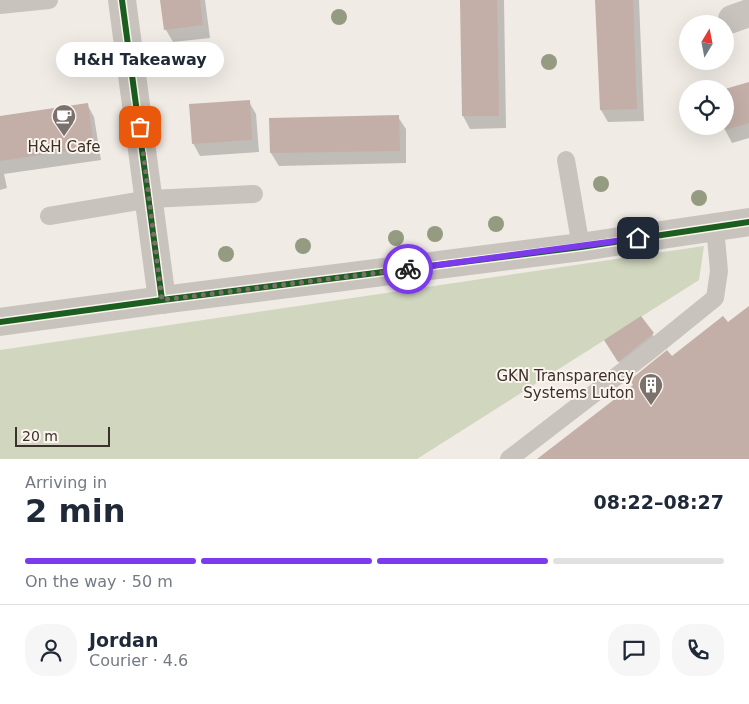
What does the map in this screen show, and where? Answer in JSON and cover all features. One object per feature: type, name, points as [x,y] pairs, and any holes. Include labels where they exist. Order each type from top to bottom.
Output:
[{"type":"street","points":[[122,0],[162,300]]},
{"type":"street","points":[[0,322],[580,247],[749,222]]},
{"type":"lane","points":[[0,5],[49,0]]},
{"type":"lane","points":[[566,160],[580,247]]},
{"type":"lane","points":[[49,216],[150,199],[254,194]]},
{"type":"lane","points":[[509,459],[714,298],[719,271],[714,227]]},
{"type":"green space","points":[[704,246],[699,280],[417,459],[0,459],[0,350]]},
{"type":"building","points":[[160,0],[200,0],[203,25],[164,30]]},
{"type":"building","points":[[460,0],[497,0],[499,116],[462,116]]},
{"type":"building","points":[[595,0],[633,0],[637,109],[600,110]]},
{"type":"building","points":[[749,82],[749,123],[734,127],[734,86]]},
{"type":"building","points":[[250,100],[252,140],[192,144],[189,104]]},
{"type":"building","points":[[88,103],[94,147],[0,161],[0,116]]},
{"type":"building","points":[[399,115],[400,151],[270,153],[269,118]]},
{"type":"building","name":"GKN Transparency Systems Luton","points":[[749,306],[749,459],[537,459],[633,385],[630,380],[667,350],[672,356],[723,316],[728,322]]},
{"type":"building","points":[[641,316],[654,333],[618,362],[604,340]]},
{"type":"cycle path","points":[[122,0],[162,300]]},
{"type":"cycle path","points":[[0,322],[581,247],[749,222]]},
{"type":"way so far","points":[[140,127],[162,300],[408,269]]},
{"type":"place","name":"H&H Takeaway","points":[[140,127]]},
{"type":"place","name":"H&H Cafe","points":[[64,137]]},
{"type":"place","name":"GKN Transparency Systems Luton","points":[[651,406]]},
{"type":"route","points":[[408,269],[638,238]]}]
